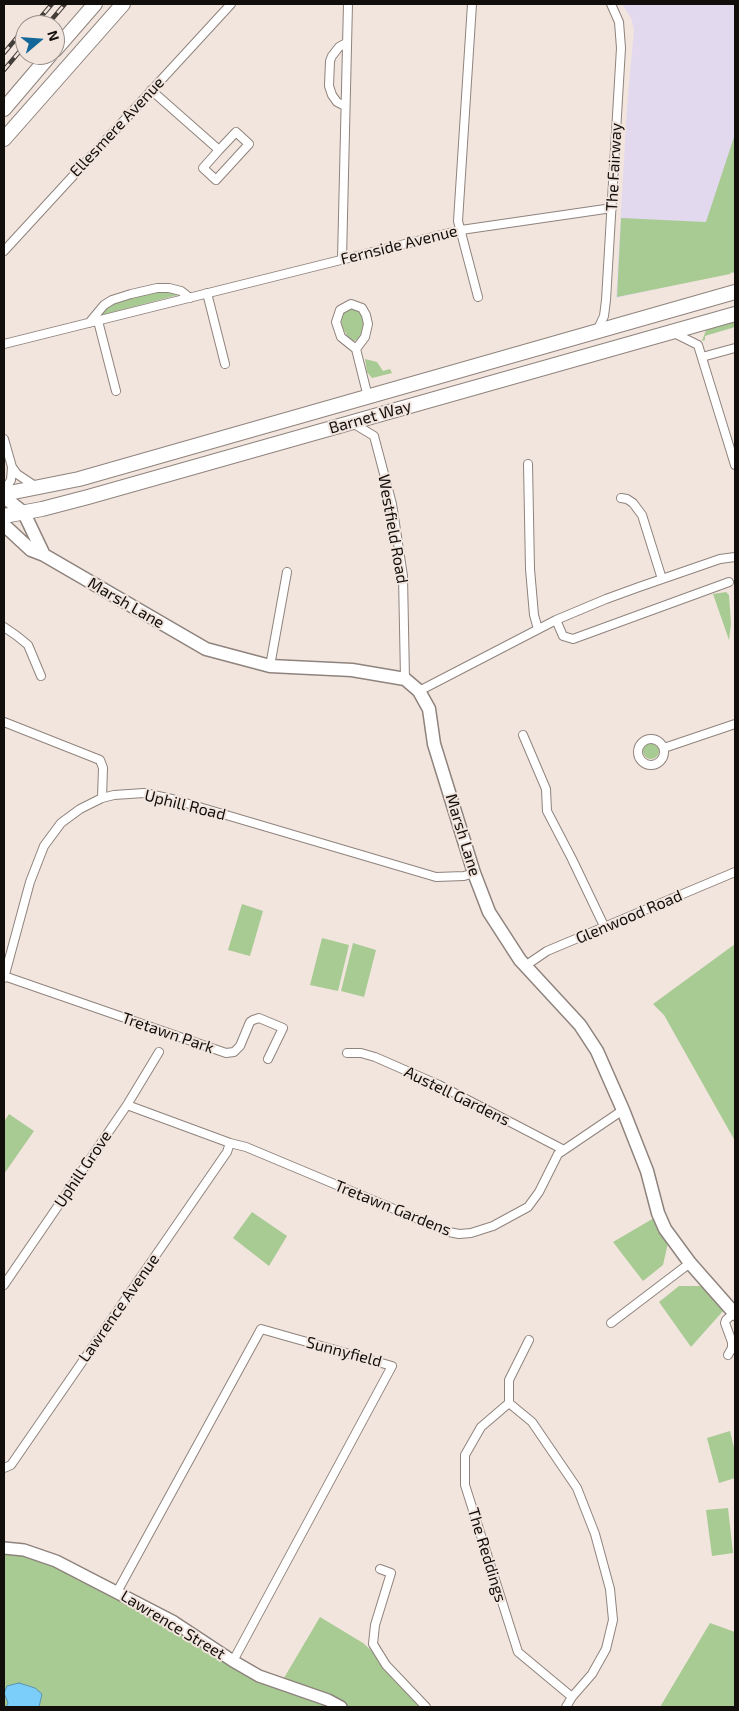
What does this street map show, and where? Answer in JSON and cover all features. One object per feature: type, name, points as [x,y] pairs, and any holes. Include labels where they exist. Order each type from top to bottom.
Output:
[{"type":"highway","points":[[65,39],[96,4]]},
{"type":"highway","points":[[4,139],[123,4]]},
{"type":"highway","points":[[4,109],[41,65]]},
{"type":"highway","name":"Barnet Way","points":[[4,494],[79,479],[735,292]]},
{"type":"highway","name":"Barnet Way","points":[[4,516],[88,497],[735,314]]},
{"type":"main road","points":[[4,494],[24,513],[44,555]]},
{"type":"main road","name":"Marsh Lane","points":[[6,532],[31,550],[44,555],[206,649],[270,666],[352,670],[405,679],[419,691],[429,709],[434,744],[474,873],[489,912],[525,966],[580,1025],[596,1050],[624,1110],[647,1171],[658,1213],[665,1229],[690,1263],[735,1314]]},
{"type":"street","name":"Ellesmere Avenue","points":[[4,251],[232,4]]},
{"type":"street","points":[[342,259],[348,4]]},
{"type":"street","points":[[472,4],[458,221],[478,297]]},
{"type":"street","name":"The Fairway","points":[[597,331],[604,316],[606,300],[621,35],[619,22],[611,4]]},
{"type":"street","points":[[345,106],[337,102],[329,86],[330,60],[339,47],[346,43]]},
{"type":"street","points":[[151,90],[219,150]]},
{"type":"street","points":[[236,132],[250,144],[216,180],[203,168],[219,150],[236,132]]},
{"type":"street","name":"Fernside Avenue","points":[[4,344],[461,230],[612,208]]},
{"type":"street","points":[[90,323],[104,305],[112,300],[131,294],[157,288],[170,288],[181,291],[190,298]]},
{"type":"street","points":[[207,293],[225,364]]},
{"type":"street","points":[[356,349],[366,338],[368,324],[362,308],[351,304],[340,310],[336,322],[341,337],[356,349],[368,397]]},
{"type":"street","points":[[98,321],[116,391]]},
{"type":"street","points":[[672,332],[698,345],[735,465]]},
{"type":"street","points":[[702,357],[735,348]]},
{"type":"street","name":"Westfield Road","points":[[352,422],[374,436],[392,504],[403,576],[405,679]]},
{"type":"street","points":[[4,439],[12,467],[11,480],[4,494]]},
{"type":"street","points":[[528,464],[532,592],[534,615],[538,629]]},
{"type":"street","points":[[12,467],[22,478],[38,488]]},
{"type":"street","points":[[621,498],[633,503],[642,515],[662,579]]},
{"type":"street","points":[[419,691],[556,620],[606,599],[662,579],[720,559],[735,557]]},
{"type":"street","points":[[270,666],[287,572]]},
{"type":"street","points":[[556,620],[563,636],[572,639],[729,582]]},
{"type":"street","points":[[4,626],[28,646],[41,676]]},
{"type":"street","points":[[4,722],[100,760],[103,768],[102,798]]},
{"type":"street","points":[[664,748],[735,724]]},
{"type":"street","points":[[523,735],[546,789],[547,812],[605,928]]},
{"type":"street","name":"Uphill Road","points":[[4,977],[30,882],[44,846],[61,823],[80,809],[102,798],[126,793],[154,795],[436,877],[464,876],[474,873]]},
{"type":"street","name":"Glenwood Road","points":[[525,966],[547,951],[735,872]]},
{"type":"street","name":"Tretawn Park","points":[[4,977],[226,1054],[234,1052],[240,1046],[250,1022],[259,1018],[283,1028],[268,1059]]},
{"type":"street","name":"Uphill Grove","points":[[4,1285],[127,1104],[159,1052]]},
{"type":"street","name":"Austell Gardens","points":[[347,1052],[361,1053],[376,1058],[439,1085],[564,1150]]},
{"type":"street","name":"Tretawn Gardens","points":[[127,1104],[230,1143],[246,1147],[449,1232],[459,1234],[471,1233],[493,1226],[528,1207],[539,1192],[558,1154],[624,1110]]},
{"type":"street","name":"Lawrence Avenue","points":[[4,1468],[11,1465],[227,1152],[230,1143]]},
{"type":"street","points":[[611,1323],[690,1263]]},
{"type":"street","points":[[728,1354],[732,1348],[732,1342],[725,1323],[726,1320],[735,1314]]},
{"type":"street","name":"Sunnyfield","points":[[117,1592],[261,1329],[392,1366],[233,1661]]},
{"type":"street","points":[[529,1340],[509,1380],[509,1403],[532,1422],[577,1488],[595,1534],[610,1590],[613,1620],[606,1648],[592,1674],[566,1707]]},
{"type":"street","name":"The Reddings","points":[[509,1403],[481,1427],[465,1455],[465,1485],[518,1652],[572,1697]]},
{"type":"street","name":"Lawrence Street","points":[[4,1548],[24,1550],[56,1560],[174,1622],[259,1676],[328,1700],[342,1707]]},
{"type":"street","points":[[380,1569],[391,1573],[375,1626],[373,1644],[386,1665],[426,1707]]},
{"type":"shaded area","points":[[622,4],[735,4],[735,246],[729,273],[616,298],[627,107],[634,30],[631,18]]},
{"type":"green space","points":[[735,134],[735,272],[617,297],[621,218],[706,222]]},
{"type":"green space","points":[[162,290],[179,294],[100,314],[113,302]]},
{"type":"green space","points":[[351,308],[360,312],[364,322],[361,337],[353,341],[349,339],[341,325],[342,314]]},
{"type":"green space","points":[[735,321],[735,327],[705,336],[705,340],[702,341],[706,330]]},
{"type":"green space","points":[[365,359],[377,362],[383,371],[390,369],[392,373],[372,378],[367,372]]},
{"type":"green space","points":[[726,592],[729,595],[731,624],[729,640],[713,594]]},
{"type":"green space","points":[[648,743],[654,743],[659,748],[657,757],[648,759],[643,754],[643,748]]},
{"type":"green space","points":[[242,904],[263,911],[250,956],[228,950]]},
{"type":"green space","points":[[322,938],[349,945],[338,991],[310,985]]},
{"type":"green space","points":[[353,943],[376,950],[364,997],[341,991]]},
{"type":"green space","points":[[735,944],[735,1141],[664,1015],[653,1004]]},
{"type":"green space","points":[[9,1114],[34,1131],[4,1174],[4,1122]]},
{"type":"green space","points":[[252,1212],[287,1236],[269,1266],[233,1238]]},
{"type":"green space","points":[[654,1218],[668,1243],[663,1265],[643,1281],[613,1242]]},
{"type":"green space","points":[[679,1286],[702,1286],[723,1311],[691,1347],[659,1302]]},
{"type":"green space","points":[[730,1431],[735,1452],[735,1478],[719,1483],[707,1438]]},
{"type":"green space","points":[[728,1508],[733,1553],[712,1556],[706,1510]]},
{"type":"green space","points":[[4,1548],[24,1550],[281,1683],[320,1617],[363,1643],[384,1662],[426,1707],[4,1707]]},
{"type":"green space","points":[[710,1623],[735,1632],[735,1707],[660,1707]]},
{"type":"water","points":[[19,1683],[35,1688],[42,1694],[39,1707],[6,1707],[8,1703],[4,1693],[7,1686]]},
{"type":"railway","points":[[43,15],[52,4]]},
{"type":"railway","points":[[56,15],[65,4]]},
{"type":"railway","points":[[4,53],[15,40]]},
{"type":"railway","points":[[4,70],[15,57]]}]
